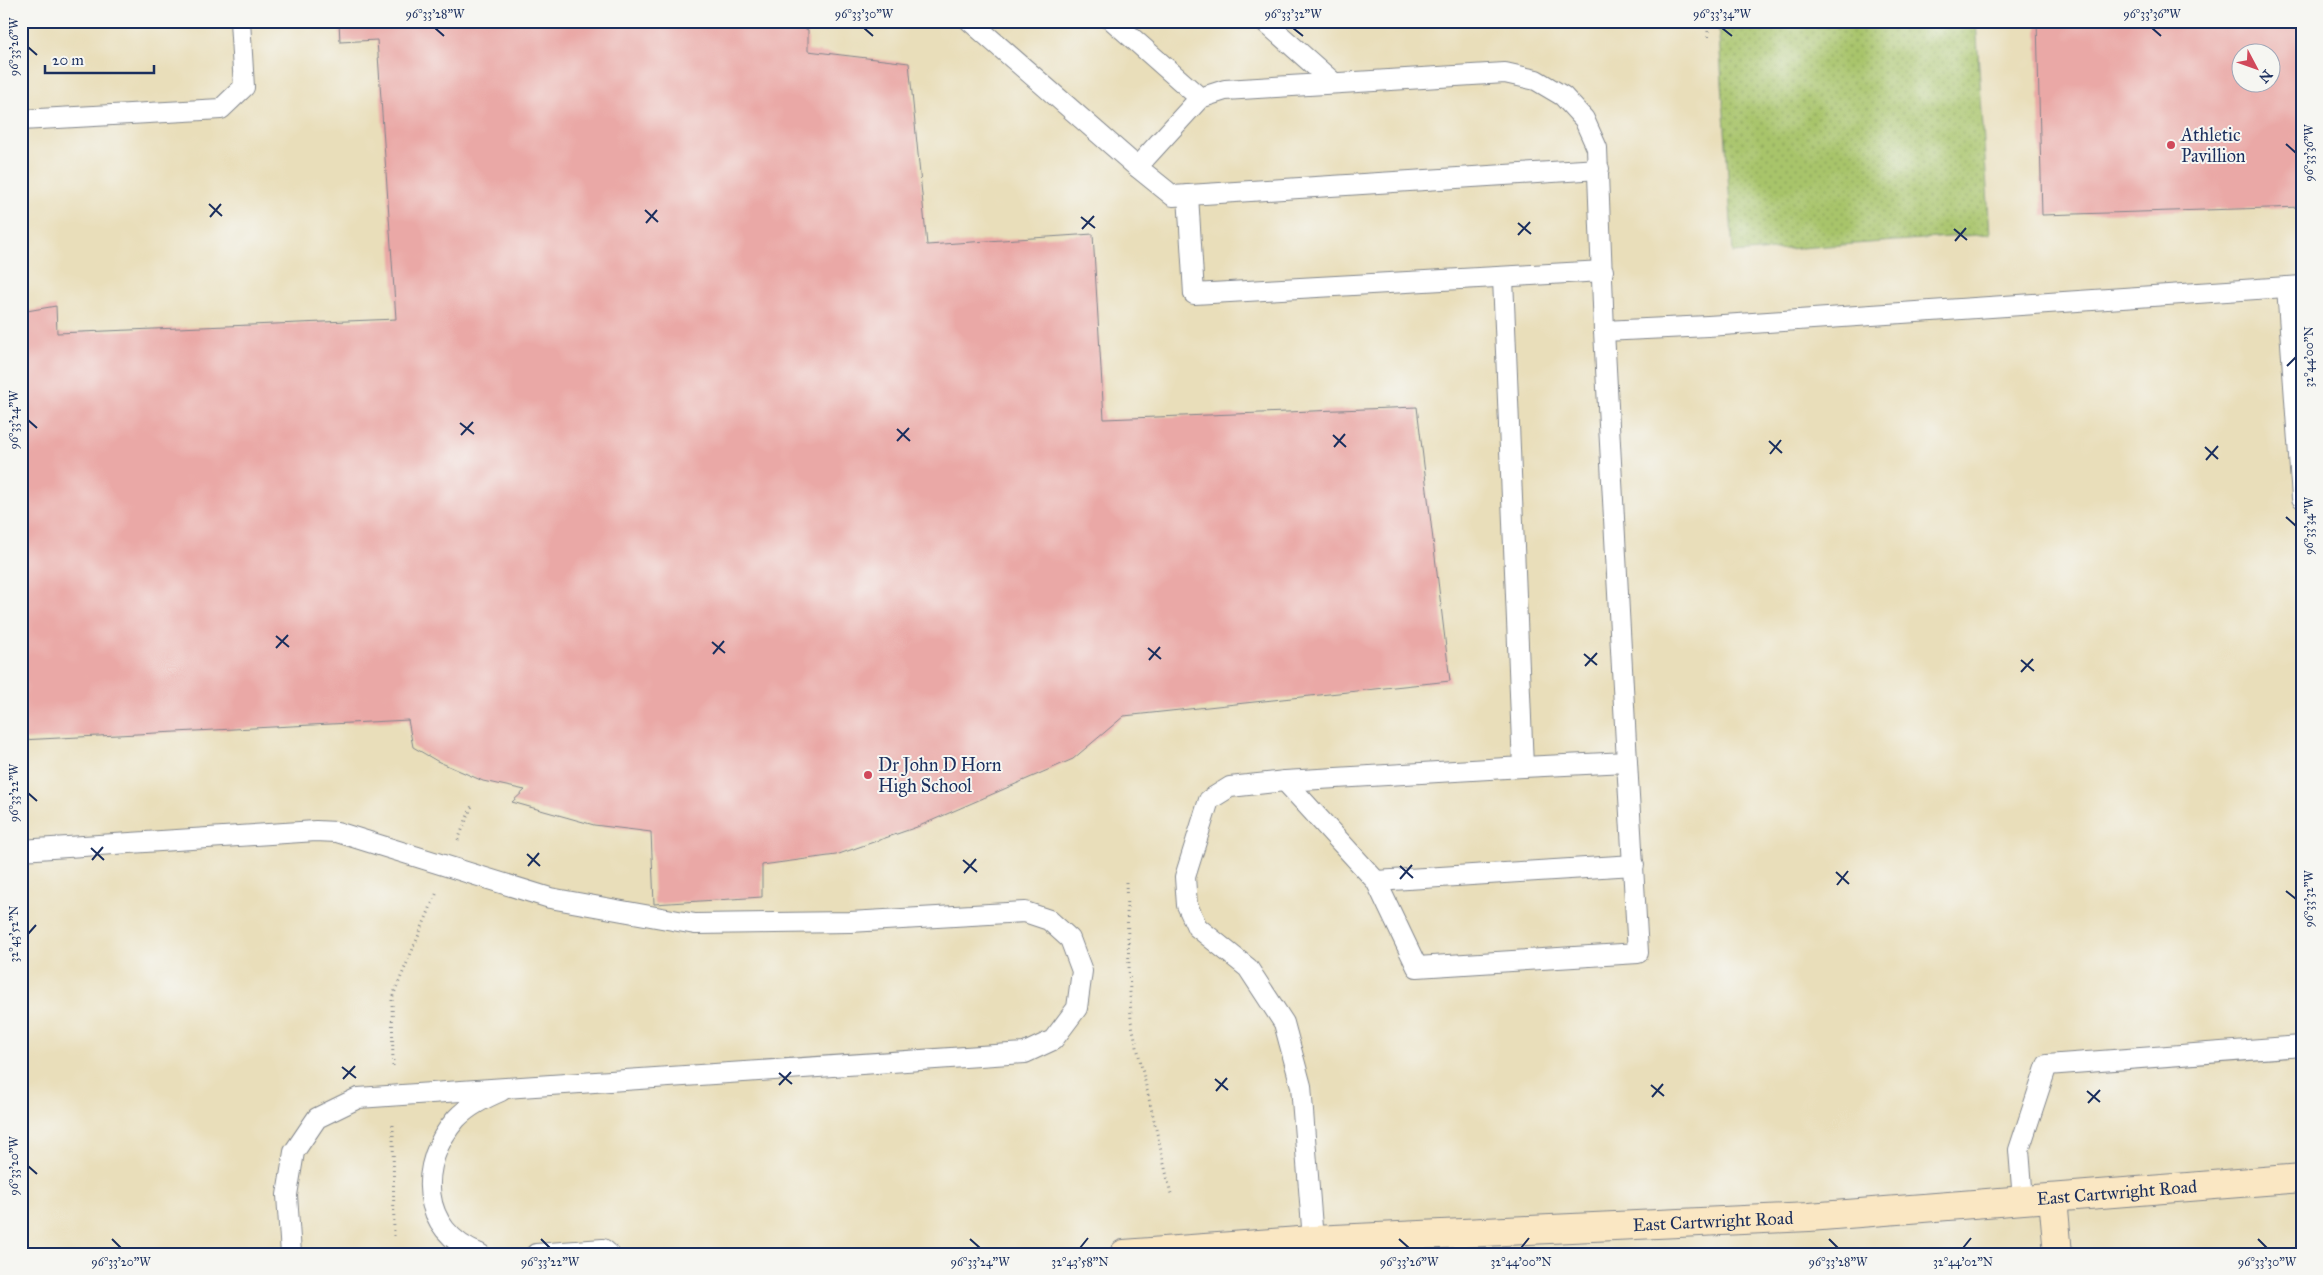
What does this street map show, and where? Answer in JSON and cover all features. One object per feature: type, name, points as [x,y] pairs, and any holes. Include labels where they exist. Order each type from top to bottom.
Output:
[{"type":"main road","name":"East Cartwright Road","points":[[1124,1254],[1313,1240],[1809,1217],[2302,1178]]},
{"type":"main road","points":[[2053,1198],[2058,1254]]},
{"type":"lane","points":[[21,120],[221,109],[244,86],[240,21]]},
{"type":"lane","points":[[970,21],[1137,167],[1173,196],[1599,169]]},
{"type":"lane","points":[[1113,21],[1200,98]]},
{"type":"lane","points":[[1264,21],[1334,84]]},
{"type":"lane","points":[[1137,167],[1200,98],[1225,90],[1505,73],[1536,80],[1563,96],[1584,119],[1597,148],[1604,331],[1638,953],[1418,967],[1376,881],[1285,781]]},
{"type":"lane","points":[[1188,195],[1194,294],[1602,272]]},
{"type":"lane","points":[[1503,278],[1523,767]]},
{"type":"lane","points":[[1604,331],[1718,326],[2294,287],[2302,498]]},
{"type":"lane","points":[[1313,1240],[1301,1086],[1284,1023],[1248,968],[1197,927],[1187,905],[1185,877],[1209,800],[1230,787],[1285,781],[1627,762]]},
{"type":"lane","points":[[21,850],[316,830],[337,832],[550,898],[695,924],[850,922],[1025,912],[1049,920],[1070,939],[1082,971],[1077,1008],[1054,1040],[1025,1052],[393,1094],[358,1098],[317,1118],[294,1152],[287,1195],[291,1254]]},
{"type":"lane","points":[[1376,881],[1634,866]]},
{"type":"lane","points":[[2023,1200],[2019,1150],[2046,1065],[2302,1046]]},
{"type":"lane","points":[[480,1254],[466,1248],[448,1236],[435,1214],[429,1191],[431,1164],[442,1138],[457,1118],[477,1102],[512,1086]]},
{"type":"lane","points":[[536,1254],[603,1249],[609,1254]]},
{"type":"path","points":[[1708,21],[1708,37]]},
{"type":"path","points":[[394,1239],[392,998],[473,802]]},
{"type":"path","points":[[1126,882],[1131,1021],[1171,1194]]},
{"type":"green space","points":[[1718,21],[1976,21],[1990,234],[1733,253]]},
{"type":"building","points":[[339,21],[789,21],[808,30],[808,51],[909,63],[927,245],[1093,234],[1104,419],[1417,407],[1450,681],[1124,716],[1073,759],[917,827],[836,855],[762,865],[762,897],[654,904],[651,832],[594,825],[512,802],[525,790],[483,781],[437,761],[413,747],[408,720],[21,740],[21,312],[56,306],[57,333],[396,319],[377,40],[340,42]]},
{"type":"building","name":"Athletic Pavillion","points":[[2037,21],[2302,21],[2302,207],[2042,215]]},
{"type":"place","name":"Athletic Pavillion","points":[[2171,145]]},
{"type":"place","name":"Dr John D Horn High School","points":[[868,775]]}]
